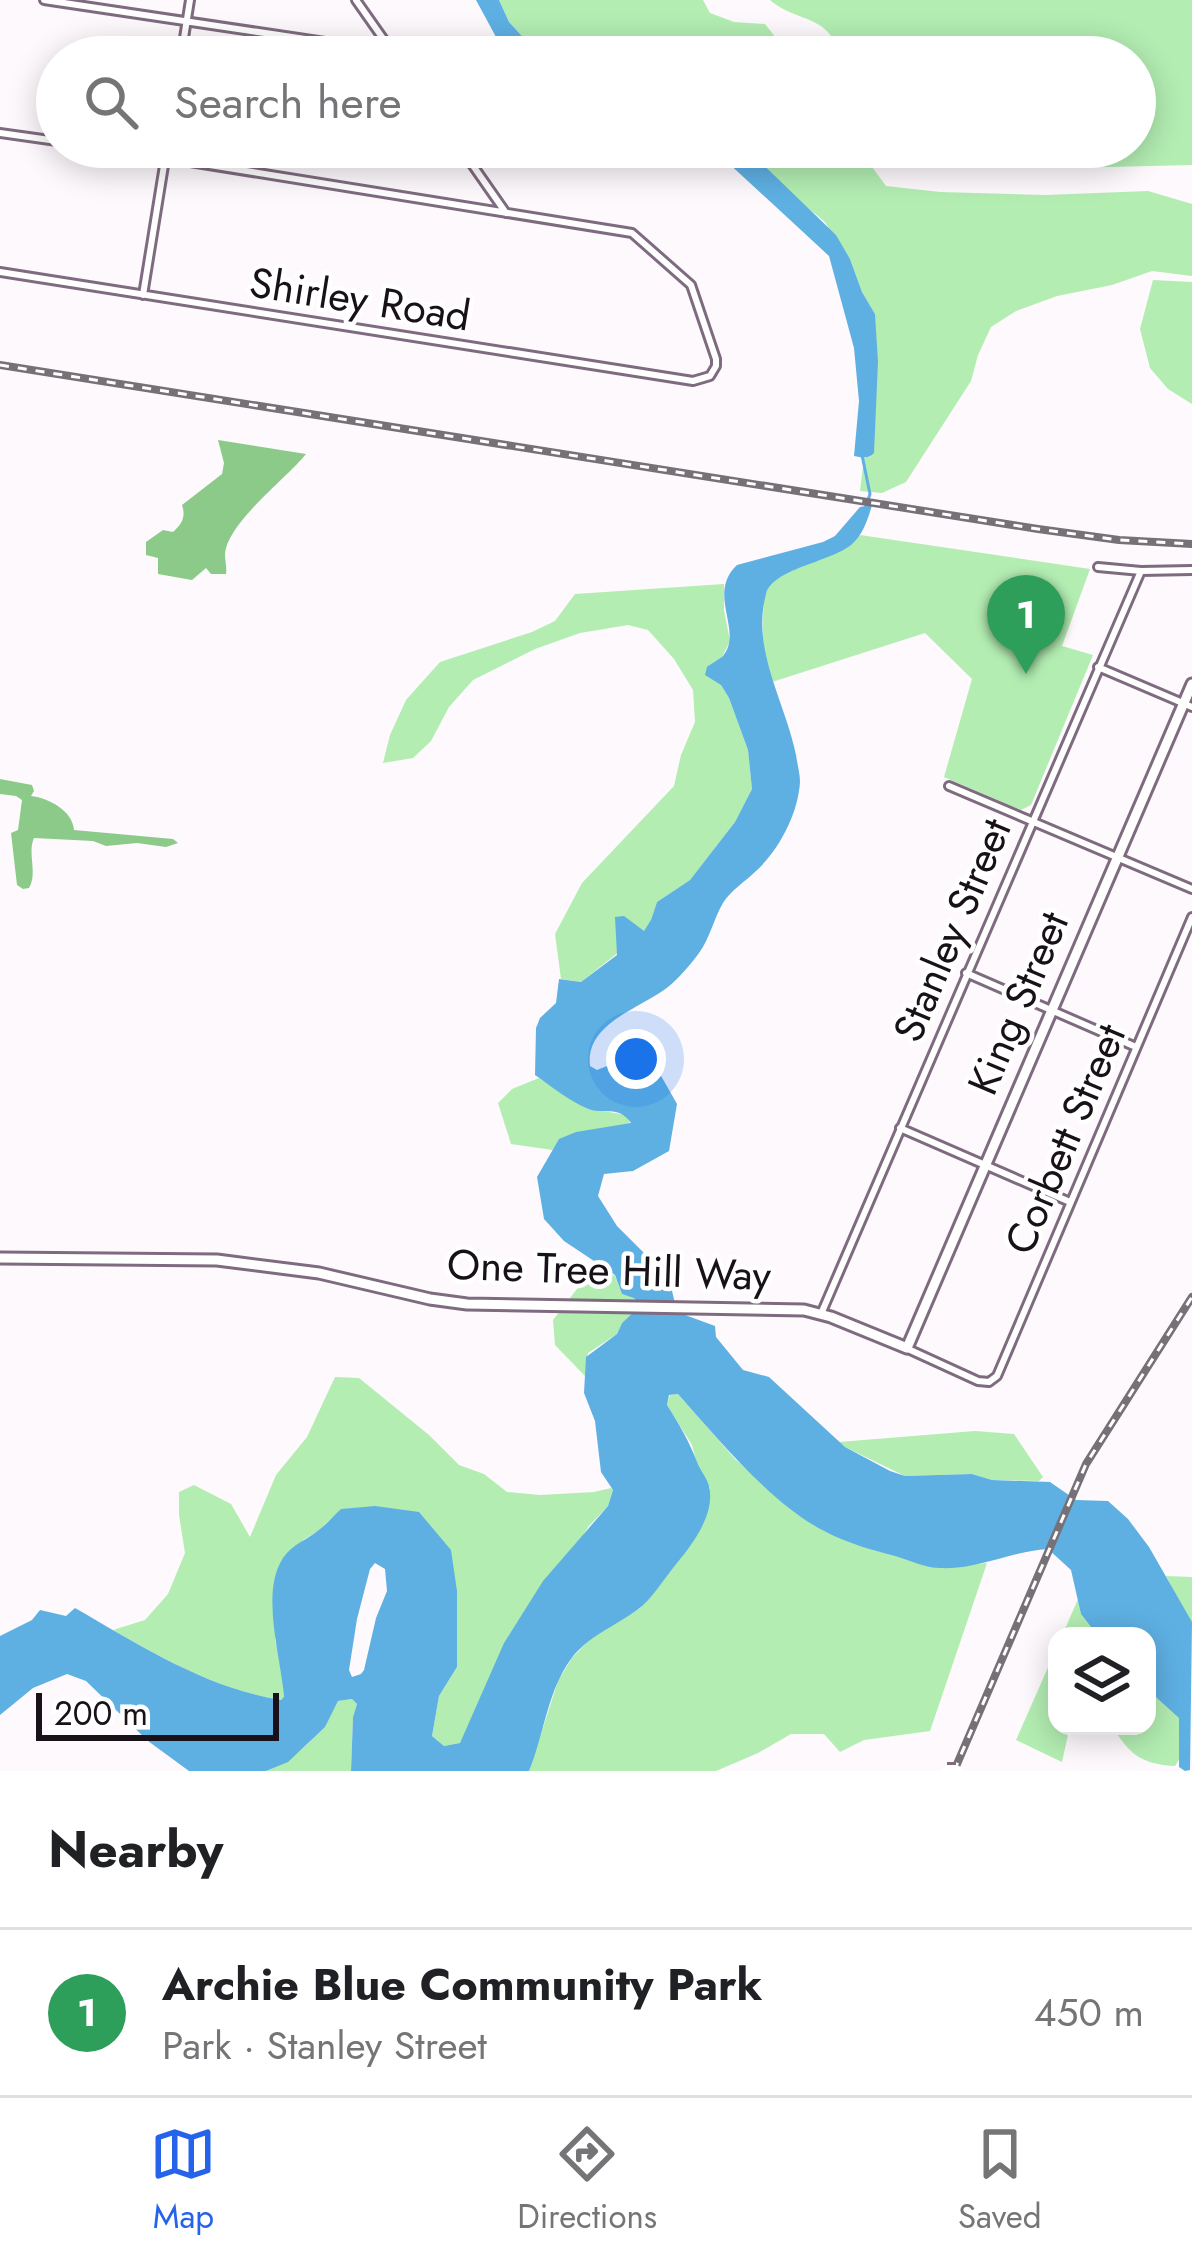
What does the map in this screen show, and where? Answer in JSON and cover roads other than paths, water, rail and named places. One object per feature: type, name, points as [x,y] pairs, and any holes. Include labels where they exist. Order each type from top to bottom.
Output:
[{"type":"highway","points":[[947,1771],[956,1771]]},
{"type":"street","points":[[44,0],[275,36]]},
{"type":"street","points":[[185,36],[190,0]]},
{"type":"street","points":[[356,0],[381,36]]},
{"type":"street","points":[[0,133],[36,138]]},
{"type":"street","points":[[143,295],[163,168]]},
{"type":"street","points":[[231,168],[507,214]]},
{"type":"street","points":[[475,168],[507,214]]},
{"type":"street","name":"Shirley Road","points":[[0,272],[693,381],[710,376],[716,359],[691,284],[639,237],[507,214]]},
{"type":"street","points":[[1099,567],[1192,570]]},
{"type":"street","name":"Stanley Street","points":[[821,1314],[1141,571]]},
{"type":"street","points":[[1098,667],[1188,705]]},
{"type":"street","name":"King Street","points":[[907,1348],[1050,1010],[1188,705],[1192,684]]},
{"type":"street","points":[[949,786],[1192,889]]},
{"type":"street","name":"Corbett Street","points":[[989,1382],[997,1376],[1192,917]]},
{"type":"street","points":[[966,973],[1136,1047]]},
{"type":"street","points":[[900,1128],[1070,1202]]},
{"type":"street","name":"One Tree Hill Way","points":[[0,1258],[218,1260],[319,1273],[454,1303],[792,1309],[821,1314],[989,1382]]},
{"type":"water","points":[[476,0],[499,0],[522,36],[496,36]]},
{"type":"water","points":[[734,168],[767,168],[836,235],[875,314],[874,453],[863,458],[854,456],[859,401],[854,348],[829,256]]},
{"type":"water","points":[[872,505],[862,532],[851,545],[779,578],[766,594],[766,655],[800,779],[786,831],[764,862],[726,898],[703,947],[685,971],[605,1028],[591,1051],[590,1066],[597,1070],[627,1058],[644,1062],[660,1074],[677,1104],[669,1151],[633,1171],[604,1174],[598,1196],[617,1226],[669,1278],[677,1312],[715,1326],[716,1337],[743,1370],[769,1377],[845,1447],[905,1476],[972,1474],[992,1480],[1050,1482],[1076,1500],[1108,1501],[1128,1519],[1192,1622],[1190,1770],[1179,1767],[1179,1718],[1156,1697],[1156,1627],[1091,1627],[1081,1614],[1071,1570],[1048,1549],[940,1568],[842,1540],[806,1520],[766,1488],[678,1394],[669,1395],[667,1405],[708,1483],[705,1520],[647,1601],[571,1659],[551,1699],[529,1771],[351,1771],[357,1704],[352,1699],[338,1701],[325,1727],[288,1762],[266,1771],[189,1771],[148,1741],[86,1681],[67,1674],[33,1688],[0,1715],[0,1636],[32,1620],[40,1610],[66,1616],[75,1608],[200,1676],[281,1700],[272,1607],[276,1572],[291,1549],[341,1509],[375,1506],[419,1512],[451,1550],[457,1591],[457,1667],[439,1696],[432,1736],[444,1746],[460,1743],[504,1643],[543,1581],[608,1506],[613,1490],[601,1472],[595,1421],[584,1393],[586,1357],[617,1334],[641,1305],[622,1294],[615,1275],[564,1241],[544,1219],[537,1177],[559,1139],[631,1123],[616,1112],[579,1105],[535,1075],[536,1028],[556,1003],[559,979],[581,982],[617,955],[615,917],[624,916],[644,931],[657,902],[690,880],[735,822],[752,789],[748,750],[729,698],[721,685],[705,675],[728,646],[724,600],[728,576],[737,565],[835,536],[860,507]],"holes":[[[375,1563],[385,1569],[387,1591],[364,1670],[352,1677],[357,1619]]]},
{"type":"waterway","points":[[862,455],[870,494],[865,509]]},
{"type":"railway","points":[[0,365],[1038,529],[1192,544]]},
{"type":"railway","points":[[954,1771],[1086,1464],[1192,1297]]},
{"type":"place","name":"Archie Blue Community Park","points":[[1026,674]]}]
